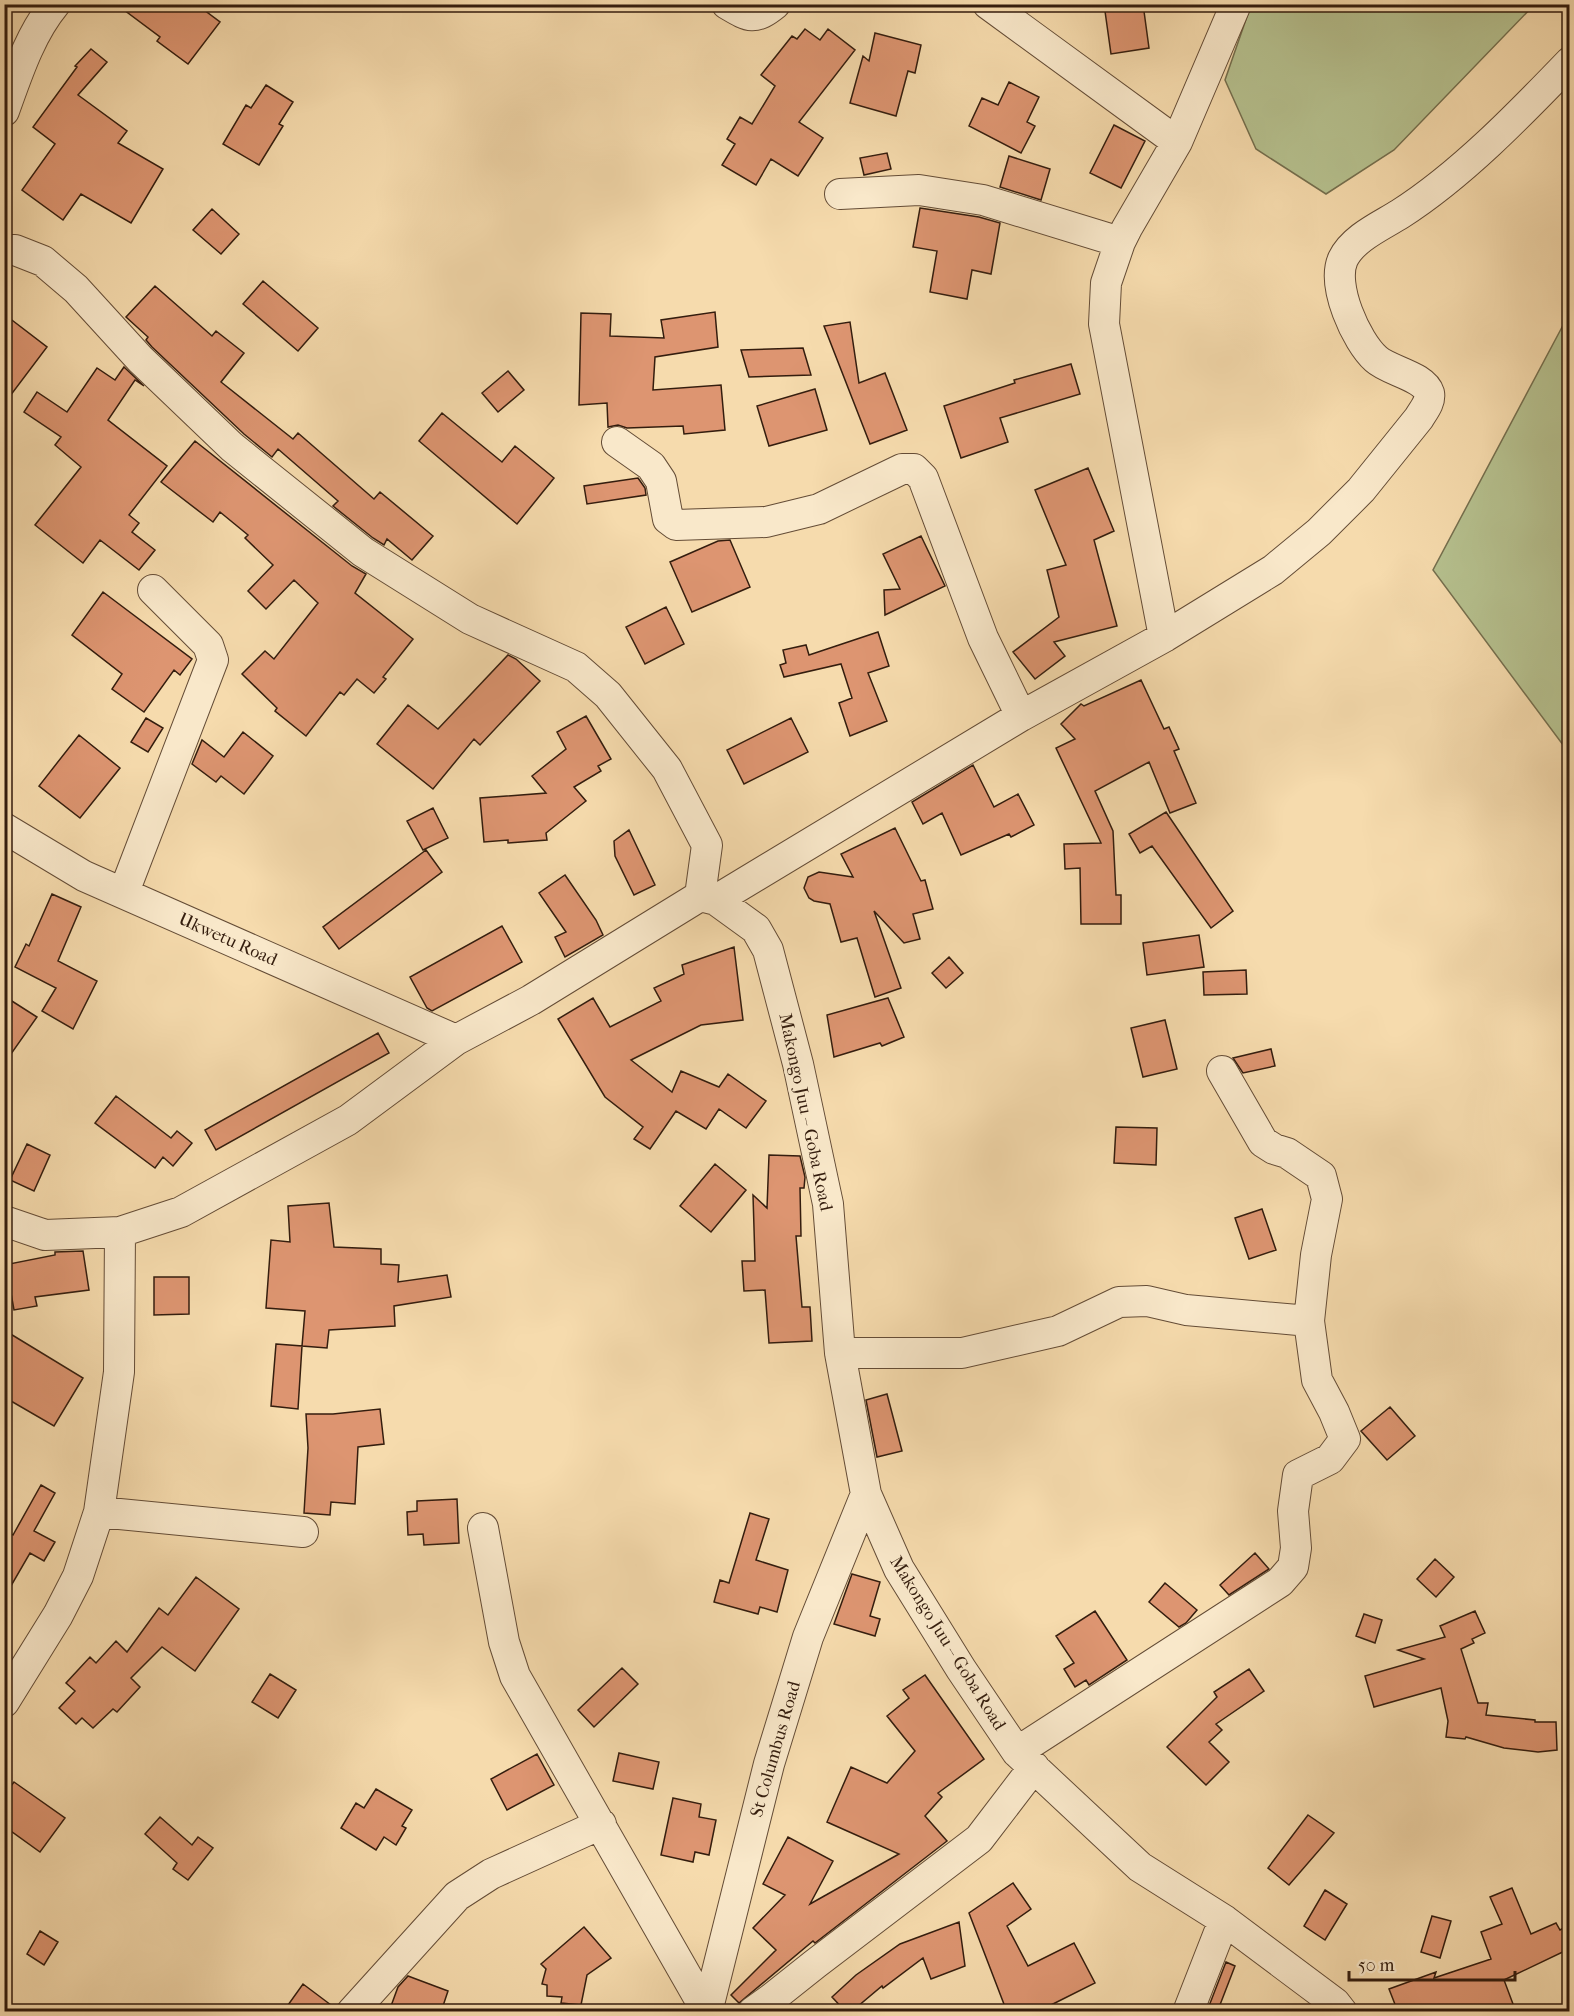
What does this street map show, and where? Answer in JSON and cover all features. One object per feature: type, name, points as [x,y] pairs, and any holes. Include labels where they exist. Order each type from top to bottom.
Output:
[{"type":"street","points":[[4,111],[11,63],[55,4]]},
{"type":"street","points":[[727,4],[746,15],[762,15],[775,4]]},
{"type":"street","points":[[1164,637],[1104,324],[1106,283],[1120,242],[1177,142],[1236,4]]},
{"type":"street","points":[[1002,10],[1177,142]]},
{"type":"street","points":[[4,1221],[45,1235],[120,1232],[181,1212],[348,1120],[456,1041],[531,1000],[1021,716],[1164,637],[1273,570],[1320,532],[1360,490],[1419,418],[1429,397],[1426,388],[1419,382],[1386,367],[1375,359],[1350,320],[1339,277],[1343,259],[1357,242],[1428,196],[1526,108],[1569,62]]},
{"type":"street","points":[[840,194],[919,190],[982,200],[1120,242]]},
{"type":"street","points":[[4,250],[15,250],[43,261],[76,288],[140,359],[232,447],[363,552],[470,618],[576,668],[608,695],[667,769],[707,845],[708,898]]},
{"type":"street","points":[[617,442],[651,466],[660,482],[668,519],[676,525],[766,522],[819,509],[902,469],[914,469],[923,478],[983,638],[1021,716]]},
{"type":"street","points":[[124,892],[213,660],[208,645],[153,590]]},
{"type":"street","name":"Ukwetu Road","points":[[4,828],[84,876],[456,1041]]},
{"type":"street","name":"Makongo Juu – Goba Road","points":[[708,898],[756,929],[768,951],[798,1064],[828,1204],[840,1353],[866,1494],[899,1569],[961,1669],[1026,1760],[1140,1867],[1224,1920],[1335,2003],[1342,2012]]},
{"type":"street","points":[[753,2012],[979,1839],[1026,1760],[1280,1582],[1293,1567],[1296,1548],[1293,1511],[1298,1475],[1330,1459],[1345,1439],[1317,1380],[1309,1321],[1316,1255],[1327,1199],[1321,1176],[1287,1153],[1263,1142],[1222,1071]]},
{"type":"street","points":[[4,1702],[58,1615],[73,1586],[99,1512],[119,1372],[120,1232]]},
{"type":"street","points":[[840,1353],[962,1353],[1058,1331],[1119,1302],[1147,1301],[1186,1310],[1309,1321]]},
{"type":"street","name":"St Columbus Road","points":[[707,2012],[769,1764],[808,1637],[866,1494]]},
{"type":"street","points":[[99,1512],[303,1532]]},
{"type":"street","points":[[483,1528],[504,1642],[515,1676],[707,2012]]},
{"type":"street","points":[[352,2012],[457,1896],[491,1874],[601,1824]]},
{"type":"street","points":[[1188,2012],[1224,1920]]},
{"type":"green space","points":[[1251,5],[1534,5],[1394,150],[1326,194],[1256,149],[1225,80]]},
{"type":"green space","points":[[1569,314],[1569,753],[1433,570]]},
{"type":"building","points":[[116,4],[196,4],[220,22],[188,64],[157,41],[160,37]]},
{"type":"building","points":[[1104,4],[1143,4],[1149,48],[1111,54]]},
{"type":"building","points":[[805,29],[820,40],[828,29],[855,50],[799,122],[823,138],[798,176],[771,159],[756,185],[722,165],[735,144],[727,139],[740,117],[752,124],[775,86],[761,75],[792,36],[797,39]]},
{"type":"building","points":[[875,33],[921,45],[915,73],[908,71],[896,116],[850,103],[863,56],[869,61]]},
{"type":"building","points":[[91,49],[107,62],[78,95],[127,131],[118,143],[163,169],[131,223],[81,194],[63,220],[22,190],[55,144],[33,127],[77,67],[75,66]]},
{"type":"building","points":[[1009,82],[1039,97],[1027,122],[1035,126],[1021,153],[969,126],[982,98],[998,105]]},
{"type":"building","points":[[266,85],[293,102],[279,124],[283,126],[259,165],[223,144],[246,105],[251,108]]},
{"type":"building","points":[[1114,125],[1145,141],[1121,188],[1090,173]]},
{"type":"building","points":[[887,153],[891,169],[864,175],[860,158]]},
{"type":"building","points":[[1009,156],[1050,169],[1041,200],[1000,187]]},
{"type":"building","points":[[920,208],[979,217],[1000,223],[991,274],[972,270],[967,299],[930,292],[937,251],[913,247]]},
{"type":"building","points":[[212,209],[239,234],[221,254],[193,230]]},
{"type":"building","points":[[263,281],[318,328],[298,351],[243,304]]},
{"type":"building","points":[[155,286],[212,336],[216,331],[244,353],[221,382],[293,439],[298,433],[374,499],[380,492],[433,536],[412,560],[387,539],[384,545],[373,538],[333,506],[338,501],[278,449],[272,457],[244,434],[152,347],[146,340],[148,337],[126,317]]},
{"type":"building","points":[[715,312],[718,347],[655,357],[653,390],[721,385],[725,430],[684,434],[683,426],[627,428],[618,425],[608,427],[607,403],[579,405],[581,313],[611,314],[610,336],[664,338],[661,320]]},
{"type":"building","points":[[4,314],[47,347],[4,404]]},
{"type":"building","points":[[850,322],[859,383],[885,373],[907,430],[870,444],[824,326]]},
{"type":"building","points":[[803,348],[811,375],[749,377],[741,350]]},
{"type":"building","points":[[1071,364],[1080,394],[1000,418],[1008,442],[961,458],[944,406],[1015,383],[1014,380]]},
{"type":"building","points":[[124,367],[144,386],[135,380],[108,420],[167,466],[129,515],[139,523],[132,532],[155,550],[139,570],[100,540],[83,563],[35,525],[81,467],[55,445],[61,437],[24,412],[37,392],[67,412],[97,368],[115,380]]},
{"type":"building","points":[[508,371],[524,390],[498,412],[482,393]]},
{"type":"building","points":[[815,389],[827,430],[769,446],[757,406]]},
{"type":"building","points":[[442,413],[502,462],[515,446],[554,478],[517,524],[419,441]]},
{"type":"building","points":[[195,441],[352,566],[366,574],[355,593],[413,639],[383,677],[386,679],[374,693],[357,679],[344,695],[340,692],[306,736],[275,711],[277,708],[242,674],[265,651],[274,659],[318,603],[294,580],[266,609],[248,591],[273,565],[245,538],[248,535],[220,512],[213,522],[161,482]]},
{"type":"building","points":[[1088,468],[1114,531],[1094,540],[1117,626],[1054,642],[1065,656],[1035,679],[1013,652],[1059,617],[1047,570],[1066,565],[1035,490]]},
{"type":"building","points":[[638,478],[645,488],[646,495],[587,504],[584,486]]},
{"type":"building","points":[[921,536],[945,586],[885,615],[884,590],[900,589],[883,554]]},
{"type":"building","points":[[730,540],[750,587],[692,612],[670,562],[718,541]]},
{"type":"building","points":[[103,592],[192,659],[180,675],[174,670],[144,712],[112,689],[122,674],[72,635]]},
{"type":"building","points":[[666,607],[684,644],[645,664],[626,627]]},
{"type":"building","points":[[878,632],[889,666],[868,673],[887,721],[850,736],[839,703],[852,698],[841,664],[784,677],[780,665],[786,663],[783,650],[806,645],[809,655]]},
{"type":"building","points":[[508,655],[516,659],[540,681],[480,745],[474,739],[433,789],[377,744],[408,705],[438,729]]},
{"type":"building","points":[[1141,680],[1164,729],[1169,727],[1179,749],[1174,751],[1196,803],[1170,813],[1149,762],[1095,791],[1113,831],[1116,895],[1121,895],[1121,924],[1081,924],[1080,868],[1065,869],[1064,844],[1101,843],[1056,748],[1075,739],[1061,724],[1081,704],[1084,706]]},
{"type":"building","points":[[586,716],[611,759],[598,766],[601,771],[574,787],[586,801],[546,833],[547,840],[484,842],[480,798],[546,793],[532,776],[566,749],[557,732]]},
{"type":"building","points":[[146,718],[163,728],[148,752],[131,742]]},
{"type":"building","points":[[791,718],[808,752],[744,784],[727,750]]},
{"type":"building","points":[[243,732],[273,756],[244,794],[221,776],[216,782],[192,764],[202,740],[224,757]]},
{"type":"building","points":[[79,735],[120,768],[80,818],[39,786]]},
{"type":"building","points":[[973,765],[994,807],[1018,794],[1034,825],[1011,837],[1009,834],[961,855],[942,813],[923,824],[912,802]]},
{"type":"building","points":[[433,808],[448,838],[423,850],[407,821]]},
{"type":"building","points":[[1166,812],[1233,911],[1211,928],[1152,846],[1140,853],[1129,834]]},
{"type":"building","points":[[895,828],[921,881],[925,880],[933,909],[913,914],[920,939],[904,943],[874,911],[901,988],[875,997],[857,938],[841,942],[830,904],[809,898],[804,888],[808,877],[819,872],[853,877],[841,854]]},
{"type":"building","points":[[629,830],[655,885],[634,895],[615,856],[614,841]]},
{"type":"building","points":[[426,850],[442,872],[339,949],[323,927]]},
{"type":"building","points":[[565,875],[596,920],[603,935],[565,957],[555,937],[566,932],[539,893]]},
{"type":"building","points":[[52,894],[81,907],[58,961],[97,981],[73,1029],[42,1011],[56,988],[15,967],[26,944],[29,946]]},
{"type":"building","points":[[502,926],[522,962],[432,1011],[427,1008],[410,977]]},
{"type":"building","points":[[1199,935],[1204,967],[1147,975],[1143,943]]},
{"type":"building","points":[[734,947],[743,1020],[701,1025],[631,1060],[672,1092],[681,1071],[719,1087],[728,1074],[766,1101],[746,1128],[719,1109],[706,1129],[676,1111],[650,1149],[634,1139],[643,1127],[605,1097],[558,1019],[593,998],[610,1027],[661,1001],[654,988],[684,974],[682,965]]},
{"type":"building","points":[[949,957],[963,973],[946,988],[932,973]]},
{"type":"building","points":[[1246,970],[1247,994],[1204,995],[1203,972]]},
{"type":"building","points":[[4,996],[37,1017],[4,1064]]},
{"type":"building","points":[[888,998],[904,1037],[882,1046],[880,1043],[834,1057],[827,1015]]},
{"type":"building","points":[[1165,1020],[1177,1069],[1143,1077],[1131,1028]]},
{"type":"building","points":[[378,1033],[389,1053],[216,1150],[205,1130]]},
{"type":"building","points":[[1271,1049],[1275,1066],[1243,1073],[1233,1058]]},
{"type":"building","points":[[116,1096],[171,1138],[177,1131],[192,1143],[173,1166],[163,1157],[155,1168],[95,1123]]},
{"type":"building","points":[[1116,1127],[1157,1128],[1156,1165],[1114,1163]]},
{"type":"building","points":[[27,1144],[50,1155],[34,1191],[10,1180]]},
{"type":"building","points":[[769,1155],[800,1156],[805,1177],[804,1188],[800,1188],[801,1236],[796,1236],[802,1307],[810,1307],[812,1341],[769,1343],[765,1290],[744,1291],[742,1261],[755,1261],[753,1195],[767,1208]]},
{"type":"building","points":[[715,1164],[746,1190],[711,1232],[680,1206]]},
{"type":"building","points":[[329,1203],[334,1247],[381,1249],[381,1264],[399,1265],[398,1282],[447,1275],[451,1297],[394,1306],[395,1326],[329,1330],[327,1348],[302,1346],[305,1311],[266,1308],[271,1240],[290,1242],[288,1206]]},
{"type":"building","points":[[1262,1209],[1276,1250],[1249,1259],[1235,1218]]},
{"type":"building","points":[[83,1251],[89,1290],[35,1297],[37,1306],[14,1310],[11,1293],[4,1294],[4,1265],[55,1255],[55,1252]]},
{"type":"building","points":[[154,1277],[189,1277],[189,1314],[154,1315]]},
{"type":"building","points":[[4,1330],[83,1378],[54,1426],[4,1397]]},
{"type":"building","points":[[276,1344],[302,1346],[298,1409],[271,1406]]},
{"type":"building","points":[[887,1394],[902,1451],[877,1457],[866,1400]]},
{"type":"building","points":[[1390,1407],[1415,1436],[1387,1460],[1361,1431]]},
{"type":"building","points":[[380,1409],[384,1444],[358,1447],[355,1504],[331,1502],[330,1515],[304,1513],[308,1448],[306,1414],[333,1414]]},
{"type":"building","points":[[41,1485],[55,1493],[34,1531],[55,1542],[44,1561],[30,1553],[4,1598],[4,1529],[13,1535]]},
{"type":"building","points":[[457,1499],[459,1543],[424,1545],[423,1534],[408,1535],[407,1512],[417,1511],[417,1501]]},
{"type":"building","points":[[750,1513],[769,1519],[756,1560],[788,1570],[777,1612],[760,1607],[758,1614],[714,1602],[720,1580],[729,1583]]},
{"type":"building","points":[[1255,1553],[1269,1569],[1229,1595],[1220,1585]]},
{"type":"building","points":[[1435,1559],[1454,1577],[1436,1597],[1417,1579]]},
{"type":"building","points":[[852,1574],[880,1582],[870,1616],[880,1619],[875,1636],[834,1624]]},
{"type":"building","points":[[196,1577],[239,1609],[195,1671],[162,1647],[131,1678],[140,1687],[117,1712],[113,1709],[93,1728],[82,1718],[76,1724],[59,1708],[75,1691],[66,1683],[90,1657],[96,1663],[116,1641],[127,1652],[159,1608],[168,1615]]},
{"type":"building","points":[[1165,1583],[1197,1610],[1186,1623],[1179,1627],[1149,1602]]},
{"type":"building","points":[[1095,1611],[1127,1660],[1089,1685],[1086,1680],[1075,1687],[1064,1669],[1074,1663],[1056,1636]]},
{"type":"building","points":[[1475,1611],[1485,1633],[1472,1639],[1474,1643],[1461,1649],[1478,1703],[1488,1703],[1486,1715],[1535,1720],[1535,1722],[1556,1722],[1557,1750],[1538,1752],[1504,1748],[1466,1737],[1465,1739],[1446,1737],[1448,1721],[1441,1688],[1374,1707],[1365,1676],[1424,1659],[1398,1650],[1445,1637],[1440,1626]]},
{"type":"building","points":[[1364,1614],[1382,1620],[1375,1643],[1356,1636]]},
{"type":"building","points":[[622,1668],[638,1684],[594,1727],[578,1710]]},
{"type":"building","points":[[1249,1669],[1264,1691],[1216,1724],[1222,1730],[1209,1742],[1229,1762],[1206,1785],[1167,1747],[1217,1697],[1214,1692]]},
{"type":"building","points":[[270,1674],[296,1690],[278,1718],[252,1702]]},
{"type":"building","points":[[925,1675],[984,1759],[938,1793],[942,1797],[925,1816],[947,1841],[815,1943],[813,1941],[739,2003],[731,1995],[776,1950],[753,1928],[785,1895],[763,1884],[788,1837],[833,1861],[810,1904],[899,1854],[827,1822],[851,1767],[887,1783],[915,1751],[887,1716],[909,1698],[903,1690]]},
{"type":"building","points":[[619,1753],[659,1762],[653,1789],[613,1781]]},
{"type":"building","points":[[537,1754],[554,1785],[507,1810],[491,1779]]},
{"type":"building","points":[[14,1782],[65,1818],[40,1852],[4,1826],[4,1795]]},
{"type":"building","points":[[376,1789],[412,1810],[402,1826],[406,1828],[396,1845],[384,1837],[376,1850],[341,1828],[356,1803],[364,1808]]},
{"type":"building","points":[[673,1798],[701,1804],[699,1817],[716,1820],[709,1855],[695,1852],[693,1862],[661,1855]]},
{"type":"building","points":[[1308,1815],[1334,1833],[1289,1885],[1268,1868]]},
{"type":"building","points":[[160,1817],[192,1845],[198,1837],[213,1848],[188,1880],[173,1869],[177,1863],[145,1834]]},
{"type":"building","points":[[1013,1883],[1031,1909],[1007,1926],[1028,1966],[1074,1943],[1095,1983],[1051,2005],[1053,2012],[1007,2012],[969,1913]]},
{"type":"building","points":[[1512,1888],[1531,1934],[1556,1923],[1560,1930],[1569,1925],[1569,1949],[1504,1980],[1516,2012],[1398,2012],[1389,1989],[1436,1972],[1434,1978],[1491,1959],[1481,1932],[1502,1924],[1490,1897]]},
{"type":"building","points":[[1325,1890],[1347,1904],[1325,1940],[1304,1926]]},
{"type":"building","points":[[1432,1916],[1451,1921],[1440,1958],[1421,1952]]},
{"type":"building","points":[[959,1922],[965,1966],[931,1979],[923,1958],[883,1988],[882,1986],[851,2012],[846,2012],[832,1997],[856,1975],[900,1944]]},
{"type":"building","points":[[584,1927],[611,1958],[587,1975],[581,2005],[561,2003],[562,1997],[547,1996],[547,1985],[542,1984],[546,1969],[541,1964]]},
{"type":"building","points":[[40,1931],[58,1942],[44,1965],[27,1954]]},
{"type":"building","points":[[1226,1962],[1235,1966],[1218,2010],[1209,2006]]},
{"type":"building","points":[[408,1976],[448,1991],[441,2012],[408,2012],[391,2006],[398,1987]]},
{"type":"building","points":[[303,1984],[335,2008],[335,2012],[283,2012]]}]
